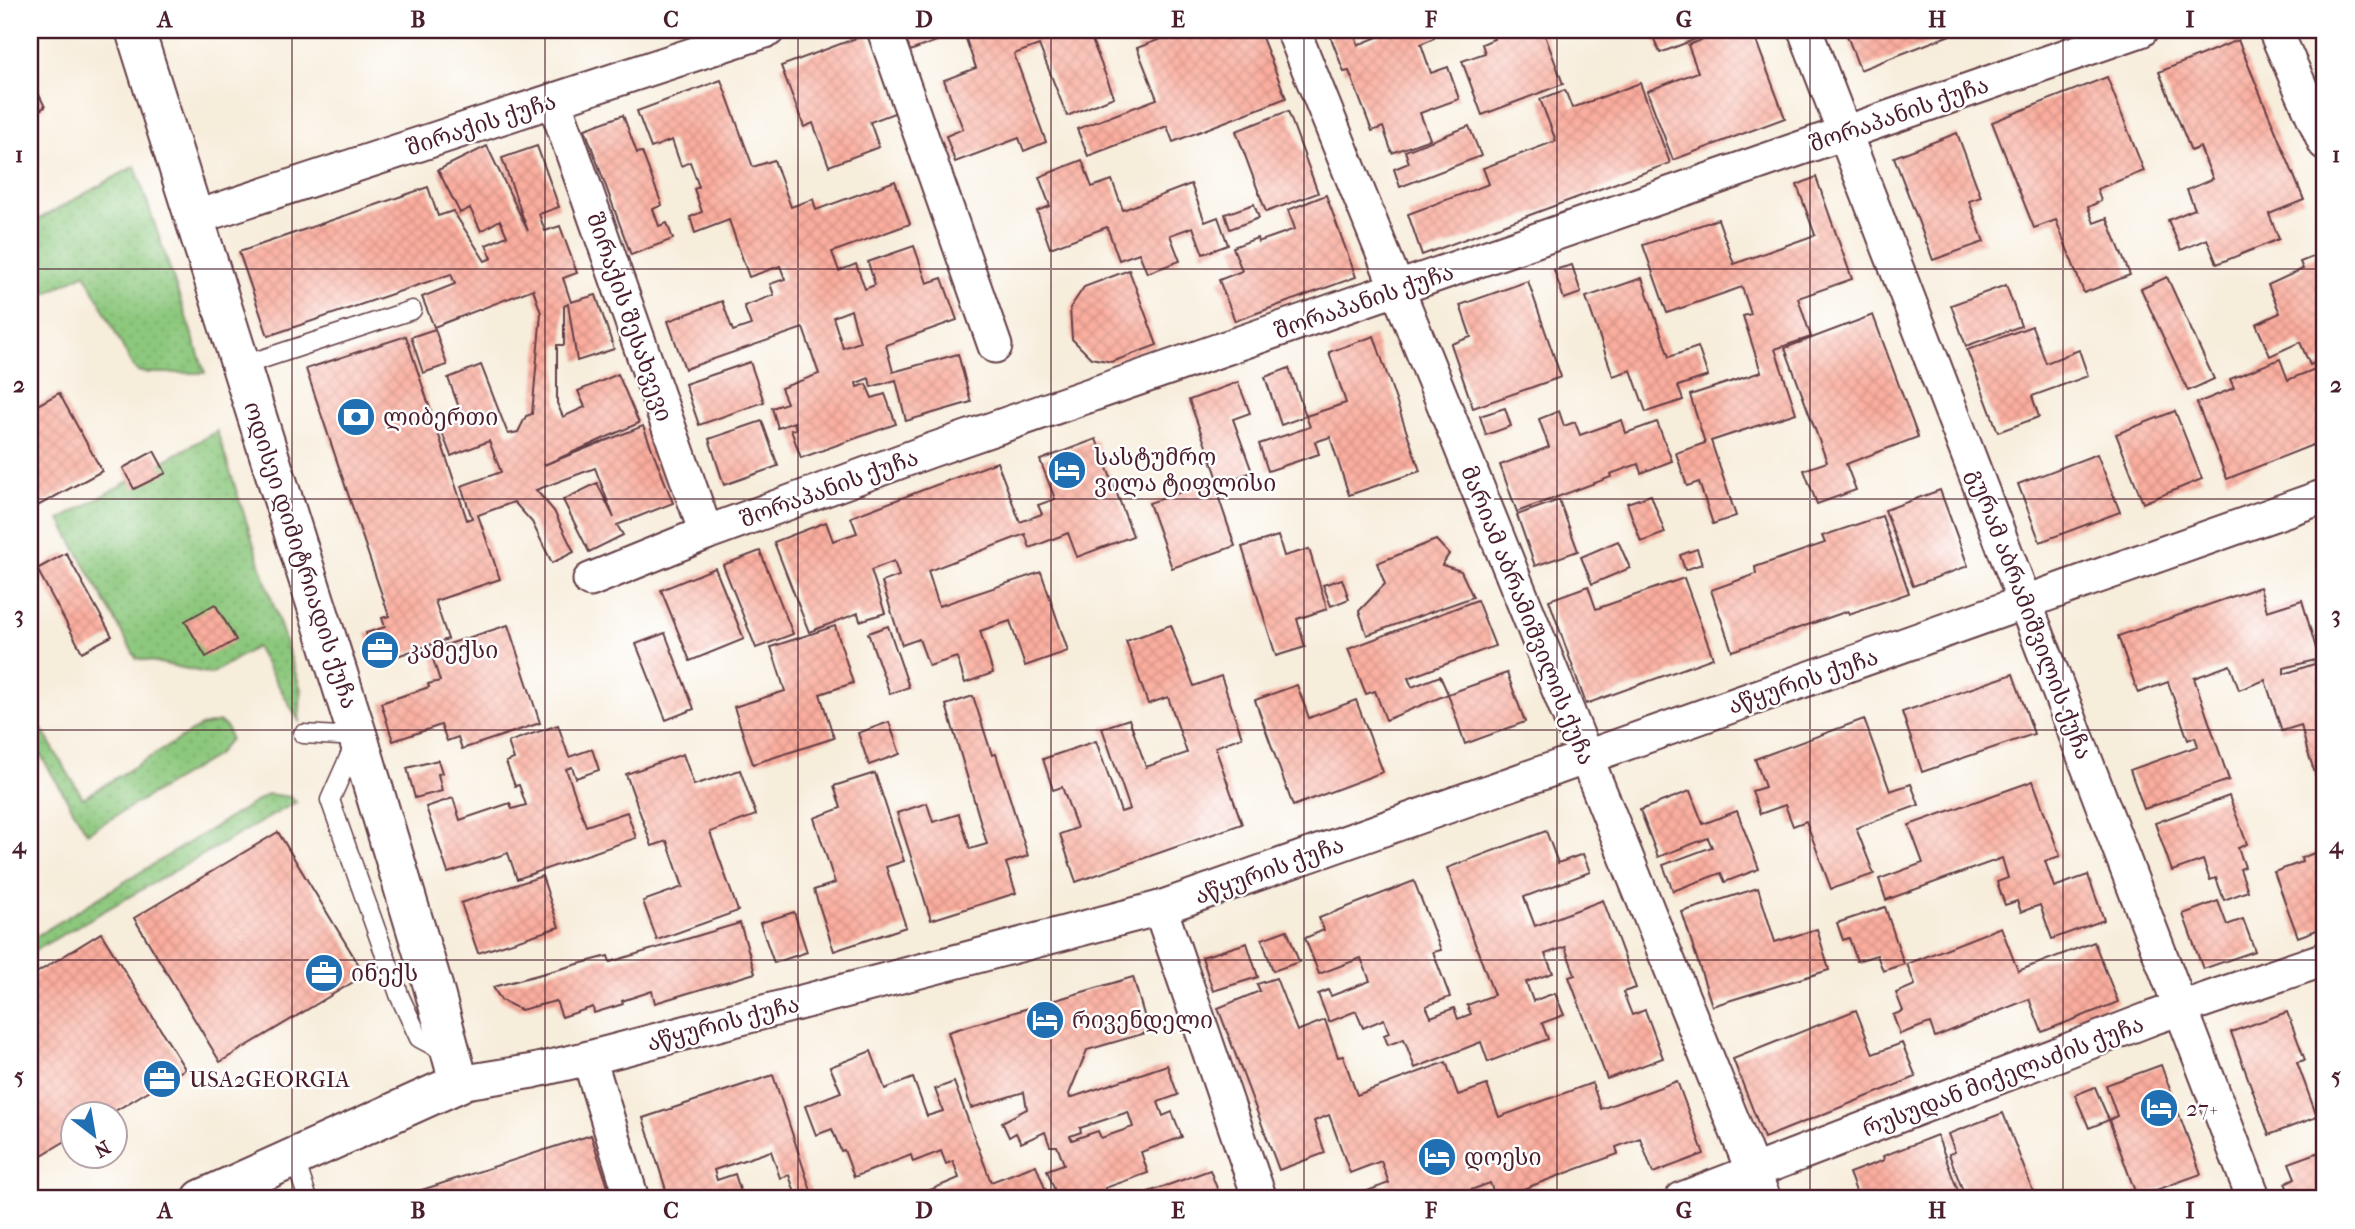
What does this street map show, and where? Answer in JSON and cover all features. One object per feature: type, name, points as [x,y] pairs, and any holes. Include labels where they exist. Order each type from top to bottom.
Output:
[{"type":"main road","name":"ოდისეი დიმიტრიადის ქუჩა","points":[[135,30],[358,737],[456,1069]]},
{"type":"main road","name":"აწყურის ქუჩა","points":[[202,1199],[294,1157],[456,1069]]},
{"type":"street","name":"შირაქის ქუჩა","points":[[194,218],[768,30]]},
{"type":"street","points":[[884,30],[995,346]]},
{"type":"street","name":"მარიამ აბრამიშვილის ქუჩა","points":[[1293,30],[1759,1186]]},
{"type":"street","name":"გურამ აბრამიშვილის ქუჩა","points":[[1805,30],[2254,1199]]},
{"type":"street","name":"შორაპანის ქუჩა","points":[[590,580],[706,533],[929,451],[2141,30]]},
{"type":"street","points":[[2275,30],[2325,143]]},
{"type":"street","name":"შირაქის შესახვევი","points":[[554,100],[706,533]]},
{"type":"street","name":"აწყურის ქუჩა","points":[[456,1069],[533,1070],[589,1058],[1160,908],[2325,496]]},
{"type":"street","points":[[1160,908],[1260,1199]]},
{"type":"street","name":"რუსუდან მიქელაძის ქუჩა","points":[[1682,1199],[1759,1186],[2139,1023],[2325,959]]},
{"type":"street","points":[[589,1058],[632,1199]]},
{"type":"lane","points":[[241,366],[412,310]]},
{"type":"lane","points":[[303,734],[358,737]]},
{"type":"lane","points":[[294,1157],[308,1199]]},
{"type":"green space","points":[[135,166],[205,373],[137,371],[85,273],[30,302],[30,224]]},
{"type":"green space","points":[[217,431],[301,690],[299,721],[256,647],[211,674],[136,658],[60,520]]},
{"type":"green space","points":[[30,710],[83,798],[201,726],[220,722],[227,728],[230,739],[217,755],[87,833],[30,737]]},
{"type":"green space","points":[[268,794],[290,797],[296,802],[30,953],[30,940]]},
{"type":"building","points":[[903,30],[957,30],[958,33],[910,51]]},
{"type":"building","points":[[980,30],[1088,30],[1114,97],[1067,116],[1039,45],[1014,54],[1046,142],[1024,151],[1019,138],[955,162],[946,136],[963,129],[944,80],[976,68],[966,39],[981,33]]},
{"type":"building","points":[[1184,30],[1259,30],[1286,98],[1173,142],[1167,126],[1088,156],[1077,129],[1157,99],[1137,48]]},
{"type":"building","points":[[1328,30],[1353,30],[1358,45],[1380,36],[1378,30],[1431,30],[1434,38],[1421,44],[1431,73],[1448,67],[1459,99],[1420,113],[1430,139],[1392,153],[1383,127],[1372,131],[1349,71],[1344,72]]},
{"type":"building","points":[[1491,30],[1543,30],[1563,84],[1482,115],[1462,61],[1485,53],[1482,44],[1494,39]]},
{"type":"building","points":[[1650,30],[1719,30],[1660,53]]},
{"type":"building","points":[[1727,30],[1752,30],[1785,118],[1673,160],[1647,91],[1698,72],[1688,45]]},
{"type":"building","points":[[1845,30],[1963,30],[1860,70]]},
{"type":"building","points":[[2313,30],[2325,30],[2325,53],[2322,54]]},
{"type":"building","points":[[867,34],[897,112],[870,122],[879,147],[829,166],[813,123],[804,127],[781,66]]},
{"type":"building","points":[[2238,40],[2304,200],[2269,214],[2279,239],[2217,264],[2207,239],[2181,250],[2168,220],[2195,209],[2187,190],[2213,179],[2200,147],[2191,151],[2159,72]]},
{"type":"building","points":[[30,76],[45,107],[30,115]]},
{"type":"building","points":[[2107,77],[2144,171],[2097,189],[2101,201],[2088,207],[2094,223],[2107,218],[2130,275],[2084,293],[2056,220],[2034,228],[1992,122]]},
{"type":"building","points":[[721,80],[753,167],[774,160],[791,207],[813,199],[816,210],[895,181],[910,224],[832,252],[839,271],[856,264],[865,289],[875,285],[868,262],[914,246],[927,283],[942,278],[957,320],[886,345],[893,372],[958,354],[971,402],[906,421],[896,380],[871,387],[869,378],[856,383],[857,387],[866,384],[872,398],[885,394],[896,424],[801,458],[791,430],[796,429],[794,422],[778,428],[772,408],[787,403],[781,388],[819,374],[803,328],[685,369],[668,321],[722,301],[733,331],[751,325],[744,306],[774,295],[770,284],[785,279],[780,266],[749,277],[729,220],[695,233],[690,217],[702,212],[694,189],[699,187],[690,162],[681,166],[672,140],[651,148],[637,111]],"holes":[[[851,310],[860,342],[843,348],[833,317]]]},
{"type":"building","points":[[1640,83],[1670,163],[1422,255],[1408,214],[1489,184],[1483,168],[1556,141],[1540,99],[1565,90],[1572,108]]},
{"type":"building","points":[[1288,111],[1318,193],[1266,212],[1236,131]]},
{"type":"building","points":[[623,115],[637,153],[642,152],[662,205],[653,209],[659,226],[667,223],[673,239],[631,255],[585,129]]},
{"type":"building","points":[[1469,126],[1481,156],[1400,187],[1394,169],[1409,163],[1405,151]]},
{"type":"building","points":[[1957,133],[1981,197],[1969,201],[1984,242],[1933,260],[1894,157]]},
{"type":"building","points":[[487,146],[528,231],[502,158],[537,146],[559,207],[539,214],[545,231],[560,226],[577,273],[563,278],[571,302],[596,295],[614,349],[577,361],[568,304],[564,306],[564,345],[557,345],[557,403],[563,417],[585,407],[578,391],[618,374],[639,423],[544,465],[643,426],[673,503],[617,525],[623,535],[589,552],[563,500],[597,483],[614,518],[595,468],[536,490],[554,511],[574,552],[552,563],[532,522],[514,502],[478,515],[500,579],[435,601],[448,639],[376,663],[366,633],[385,627],[382,618],[389,616],[306,369],[406,336],[467,520],[472,518],[461,486],[501,472],[489,441],[451,456],[440,427],[463,418],[448,378],[481,365],[508,434],[518,432],[526,416],[532,414],[541,313],[533,289],[434,327],[422,297],[455,284],[451,274],[268,336],[239,252],[428,187],[438,216],[453,211],[485,261],[492,258],[486,245],[507,236],[500,220],[481,231],[470,208],[460,213],[438,170]]},
{"type":"building","points":[[1082,160],[1092,187],[1112,180],[1123,210],[1191,184],[1205,222],[1218,217],[1228,245],[1203,254],[1193,227],[1170,235],[1180,261],[1147,273],[1139,253],[1119,260],[1107,227],[1050,248],[1037,211],[1050,206],[1039,177]]},
{"type":"building","points":[[1816,177],[1852,279],[1798,298],[1811,337],[1775,349],[1796,413],[1711,441],[1736,516],[1713,524],[1699,482],[1687,486],[1676,453],[1705,443],[1690,395],[1761,372],[1743,316],[1751,314],[1742,287],[1667,313],[1643,245],[1718,219],[1734,264],[1815,235],[1797,185]]},
{"type":"building","points":[[1326,195],[1356,277],[1235,321],[1219,280],[1242,271],[1233,247],[1257,238],[1258,242],[1295,229],[1288,210]]},
{"type":"building","points":[[1254,204],[1259,218],[1230,229],[1225,214]]},
{"type":"building","points":[[2325,252],[2325,359],[2310,365],[2300,342],[2270,356],[2256,324],[2280,313],[2268,285],[2303,269],[2300,262]]},
{"type":"building","points":[[1572,265],[1581,293],[1564,299],[1554,270]]},
{"type":"building","points":[[1129,270],[1157,345],[1112,362],[1091,358],[1072,339],[1070,308],[1084,287]]},
{"type":"building","points":[[2167,277],[2214,379],[2188,391],[2141,289]]},
{"type":"building","points":[[1642,278],[1669,357],[1698,347],[1708,376],[1678,386],[1683,400],[1646,412],[1631,370],[1613,376],[1586,297]]},
{"type":"building","points":[[1528,281],[1561,377],[1473,408],[1451,344],[1471,337],[1460,305]]},
{"type":"building","points":[[2006,285],[2021,326],[1966,346],[1951,305]]},
{"type":"building","points":[[1873,315],[1918,437],[1846,464],[1856,490],[1817,504],[1804,470],[1827,462],[1785,348]]},
{"type":"building","points":[[2032,326],[2046,363],[2079,350],[2088,376],[2032,396],[2039,417],[1998,432],[1967,350]]},
{"type":"building","points":[[435,329],[447,365],[423,373],[411,337]]},
{"type":"building","points":[[1374,336],[1420,471],[1349,495],[1330,437],[1315,442],[1319,454],[1268,471],[1259,444],[1310,427],[1306,416],[1346,403],[1329,352]]},
{"type":"building","points":[[2280,359],[2288,380],[2325,365],[2325,397],[2318,400],[2325,418],[2325,440],[2227,479],[2197,403],[2234,388],[2230,379]]},
{"type":"building","points":[[750,362],[764,402],[699,425],[685,384]]},
{"type":"building","points":[[1289,368],[1306,416],[1281,425],[1265,377]]},
{"type":"building","points":[[1238,382],[1250,413],[1233,419],[1252,472],[1220,484],[1189,400]]},
{"type":"building","points":[[59,393],[102,471],[30,510],[30,409]]},
{"type":"building","points":[[1505,408],[1511,426],[1486,435],[1480,416]]},
{"type":"building","points":[[1559,411],[1564,426],[1575,422],[1580,435],[1622,420],[1626,433],[1657,422],[1672,461],[1641,473],[1638,464],[1610,474],[1611,477],[1517,512],[1500,465],[1549,447],[1539,419]]},
{"type":"building","points":[[2175,411],[2202,479],[2143,503],[2116,434]]},
{"type":"building","points":[[762,421],[778,466],[724,485],[709,439]]},
{"type":"building","points":[[1096,439],[1133,536],[1077,557],[1068,533],[1030,548],[1025,534],[928,571],[939,606],[1041,572],[1068,651],[1025,666],[1010,621],[980,631],[993,673],[965,683],[957,657],[929,666],[919,639],[902,645],[882,582],[899,576],[894,561],[871,570],[885,613],[860,621],[858,613],[809,632],[774,542],[826,522],[833,541],[857,533],[851,517],[997,462],[1020,522],[1042,514],[1038,505],[1055,499],[1040,460]]},
{"type":"building","points":[[154,451],[166,473],[134,489],[123,468]]},
{"type":"building","points":[[2097,454],[2120,512],[2040,542],[2018,484]]},
{"type":"building","points":[[1213,481],[1235,546],[1172,568],[1149,503]]},
{"type":"building","points":[[1940,490],[1968,566],[1913,586],[1885,510]]},
{"type":"building","points":[[1651,495],[1665,533],[1641,542],[1627,503]]},
{"type":"building","points":[[1559,500],[1578,551],[1535,566],[1517,515]]},
{"type":"building","points":[[1882,516],[1909,593],[1732,651],[1711,590],[1756,574],[1755,567],[1825,543],[1822,536]]},
{"type":"building","points":[[1278,536],[1284,556],[1309,549],[1327,609],[1297,619],[1305,647],[1276,656],[1242,547]]},
{"type":"building","points":[[1436,540],[1449,554],[1442,565],[1461,571],[1473,597],[1367,635],[1359,611],[1385,584],[1377,563]]},
{"type":"building","points":[[1618,541],[1630,568],[1592,584],[1581,557]]},
{"type":"building","points":[[1697,549],[1702,564],[1685,570],[1680,555]]},
{"type":"building","points":[[760,551],[793,634],[756,648],[723,565]]},
{"type":"building","points":[[66,553],[112,636],[82,652],[37,569]]},
{"type":"building","points":[[715,568],[744,639],[690,661],[661,590]]},
{"type":"building","points":[[1684,578],[1713,658],[1586,704],[1549,600],[1588,586],[1596,609]]},
{"type":"building","points":[[1342,579],[1349,599],[1331,606],[1323,585]]},
{"type":"building","points":[[2260,587],[2267,611],[2302,600],[2319,659],[2284,668],[2284,674],[2320,662],[2325,678],[2325,689],[2318,692],[2320,698],[2325,695],[2325,711],[2321,701],[2325,715],[2325,776],[2317,779],[2301,725],[2282,731],[2265,680],[2239,690],[2230,665],[2194,678],[2229,780],[2144,809],[2130,770],[2198,746],[2195,737],[2188,740],[2168,682],[2138,693],[2118,636]]},
{"type":"building","points":[[1477,600],[1495,646],[1408,678],[1412,687],[1440,676],[1448,694],[1386,720],[1375,691],[1366,694],[1348,649]]},
{"type":"building","points":[[215,604],[236,640],[206,657],[185,621]]},
{"type":"building","points":[[508,625],[540,723],[462,749],[458,737],[447,741],[441,725],[393,741],[381,703],[440,681],[430,650]]},
{"type":"building","points":[[1171,625],[1194,686],[1221,676],[1242,737],[1215,747],[1242,824],[1076,882],[1060,834],[1077,828],[1062,787],[1053,790],[1043,759],[1096,741],[1121,812],[1130,809],[1102,728],[1129,719],[1146,767],[1187,753],[1168,697],[1148,704],[1126,641]]},
{"type":"building","points":[[835,626],[853,683],[820,694],[834,738],[753,764],[734,707],[785,691],[771,647]]},
{"type":"building","points":[[888,626],[909,687],[890,694],[868,633]]},
{"type":"building","points":[[665,633],[694,709],[666,720],[636,644]]},
{"type":"building","points":[[1507,673],[1525,722],[1465,744],[1448,694]]},
{"type":"building","points":[[2013,674],[2034,734],[1922,772],[1902,712]]},
{"type":"building","points":[[1297,685],[1309,718],[1356,700],[1383,772],[1293,806],[1255,700]]},
{"type":"building","points":[[973,696],[992,755],[996,754],[1028,856],[1006,863],[1016,893],[931,920],[897,813],[927,803],[933,822],[959,814],[970,849],[987,844],[946,705]]},
{"type":"building","points":[[1864,719],[1890,791],[1911,784],[1919,805],[1856,828],[1874,874],[1831,889],[1806,821],[1793,826],[1785,805],[1760,814],[1752,791],[1765,787],[1755,759]]},
{"type":"building","points":[[889,722],[900,754],[869,765],[858,733]]},
{"type":"building","points":[[558,725],[569,757],[592,749],[599,770],[576,778],[572,767],[566,769],[586,826],[627,812],[636,838],[517,879],[508,853],[448,873],[426,807],[453,798],[460,820],[510,803],[512,809],[526,805],[506,762],[514,759],[508,742]]},
{"type":"building","points":[[683,754],[694,785],[740,770],[756,815],[710,832],[738,911],[657,940],[643,901],[683,887],[667,841],[652,846],[626,774]]},
{"type":"building","points":[[438,760],[442,773],[438,774],[442,791],[415,798],[407,768]]},
{"type":"building","points":[[875,773],[904,861],[886,867],[906,927],[834,951],[814,890],[835,883],[814,818],[841,808],[834,786]]},
{"type":"building","points":[[2033,781],[2060,856],[2045,861],[2054,887],[2088,875],[2104,920],[2052,939],[2040,905],[2021,912],[2017,901],[2005,905],[1997,882],[2008,878],[2002,858],[1886,900],[1879,879],[1923,863],[1909,825]]},
{"type":"building","points":[[1690,791],[1703,824],[1737,811],[1759,869],[1725,882],[1721,873],[1673,891],[1663,865],[1712,847],[1708,838],[1658,857],[1640,810]]},
{"type":"building","points":[[2229,796],[2247,844],[2238,848],[2245,867],[2240,869],[2248,891],[2224,900],[2216,878],[2210,880],[2203,860],[2172,871],[2155,823]]},
{"type":"building","points":[[1546,831],[1558,863],[1583,854],[1590,872],[1524,897],[1535,926],[1603,900],[1636,988],[1623,992],[1632,1015],[1645,1010],[1663,1058],[1607,1079],[1569,977],[1575,975],[1565,947],[1545,954],[1553,973],[1526,982],[1533,1001],[1555,993],[1564,1015],[1542,1023],[1548,1039],[1488,1062],[1481,1042],[1415,1068],[1404,1039],[1388,1045],[1384,1035],[1389,1033],[1384,1019],[1363,1028],[1356,1011],[1329,1022],[1318,994],[1328,990],[1331,996],[1370,981],[1361,958],[1319,974],[1305,938],[1324,930],[1319,918],[1414,881],[1441,950],[1433,952],[1450,997],[1426,1006],[1431,1017],[1454,1008],[1458,1019],[1471,1014],[1467,1005],[1494,995],[1447,868]]},
{"type":"building","points":[[278,832],[365,975],[220,1062],[134,918]]},
{"type":"building","points":[[2325,849],[2325,927],[2298,937],[2274,872],[2302,862],[2301,858]]},
{"type":"building","points":[[542,876],[559,927],[478,953],[461,903]]},
{"type":"building","points":[[1758,888],[1775,942],[1817,929],[1829,970],[1712,1006],[1682,912]]},
{"type":"building","points":[[2218,901],[2227,925],[2243,919],[2255,951],[2203,969],[2183,914]]},
{"type":"building","points":[[1885,907],[1904,964],[1883,971],[1877,955],[1857,961],[1849,938],[1843,940],[1837,923]]},
{"type":"building","points":[[794,912],[807,952],[774,963],[760,923]]},
{"type":"building","points":[[740,923],[755,973],[655,1003],[652,991],[594,1013],[593,1007],[562,1017],[556,1001],[521,1010],[501,1000],[493,987],[608,956],[610,962]]},
{"type":"building","points":[[2001,927],[2018,971],[2094,942],[2118,1002],[2042,1032],[2029,999],[1935,1037],[1930,1023],[1900,1034],[1893,1015],[1903,1011],[1896,993],[1915,985],[1907,964]]},
{"type":"building","points":[[1287,930],[1299,962],[1273,971],[1262,939]]},
{"type":"building","points":[[101,933],[185,1069],[130,1102],[60,1100],[60,1144],[30,1162],[30,977]]},
{"type":"building","points":[[1247,943],[1258,977],[1213,991],[1202,957]]},
{"type":"building","points":[[1133,977],[1149,1032],[1087,1050],[1069,1094],[1070,1098],[1167,1065],[1178,1095],[1158,1102],[1163,1116],[1172,1112],[1182,1137],[1141,1152],[1148,1173],[1105,1188],[1109,1199],[1058,1199],[1047,1170],[1064,1164],[1057,1146],[1050,1146],[1045,1132],[1021,1143],[1016,1133],[1009,1137],[1002,1122],[1027,1109],[1024,1092],[971,1108],[948,1032]],"holes":[[[1128,1112],[1133,1127],[1101,1138],[1098,1131],[1072,1140],[1070,1136],[1081,1132],[1080,1128]]]},
{"type":"building","points":[[1276,978],[1297,1031],[1325,1020],[1338,1057],[1343,1056],[1357,1095],[1446,1062],[1458,1095],[1487,1085],[1499,1117],[1592,1083],[1601,1109],[1677,1081],[1704,1154],[1653,1173],[1640,1138],[1616,1147],[1618,1154],[1496,1199],[1490,1183],[1446,1199],[1346,1199],[1389,1183],[1381,1161],[1350,1173],[1329,1115],[1314,1121],[1325,1153],[1279,1170],[1218,1008],[1260,991],[1257,984]]},
{"type":"building","points":[[1856,1010],[1873,1054],[1902,1043],[1916,1077],[1764,1138],[1733,1059]]},
{"type":"building","points":[[2287,1012],[2305,1060],[2297,1062],[2317,1117],[2269,1135],[2231,1032]]},
{"type":"building","points":[[871,1051],[885,1089],[913,1078],[927,1116],[943,1111],[935,1089],[954,1082],[991,1182],[1036,1165],[1049,1199],[934,1199],[930,1190],[959,1178],[953,1161],[946,1164],[941,1151],[913,1162],[911,1155],[854,1177],[844,1150],[841,1151],[832,1129],[816,1135],[805,1106],[841,1092],[830,1067]]},
{"type":"building","points":[[2161,1065],[2201,1174],[2137,1197],[2109,1120],[2117,1116],[2106,1085]]},
{"type":"building","points":[[773,1075],[812,1194],[797,1199],[789,1175],[780,1178],[771,1151],[714,1170],[717,1180],[735,1174],[743,1199],[669,1199],[643,1118]]},
{"type":"building","points":[[2095,1087],[2109,1120],[2089,1128],[2075,1095]]},
{"type":"building","points":[[2003,1113],[2036,1199],[1966,1199],[1949,1154],[1955,1152],[1948,1134]]},
{"type":"building","points":[[591,1135],[612,1199],[394,1199]]},
{"type":"building","points":[[1937,1135],[1961,1199],[1859,1199],[1849,1173],[1884,1160],[1883,1156]]},
{"type":"building","points":[[2325,1150],[2325,1199],[2292,1199],[2285,1183],[2295,1178],[2289,1163]]},
{"type":"building","points":[[1210,1170],[1221,1199],[1129,1199]]},
{"type":"place","name":"ლიბერთი","points":[[356,417]]},
{"type":"place","name":"სასტუმრო ვილა ტიფლისი","points":[[1067,470]]},
{"type":"place","name":"კამექსი","points":[[380,650]]},
{"type":"place","name":"ინექს","points":[[324,973]]},
{"type":"place","name":"რივენდელი","points":[[1045,1020]]},
{"type":"place","name":"USA2GEORGIA","points":[[162,1079]]},
{"type":"place","name":"27+","points":[[2159,1108]]},
{"type":"place","name":"დოესი","points":[[1437,1157]]}]
